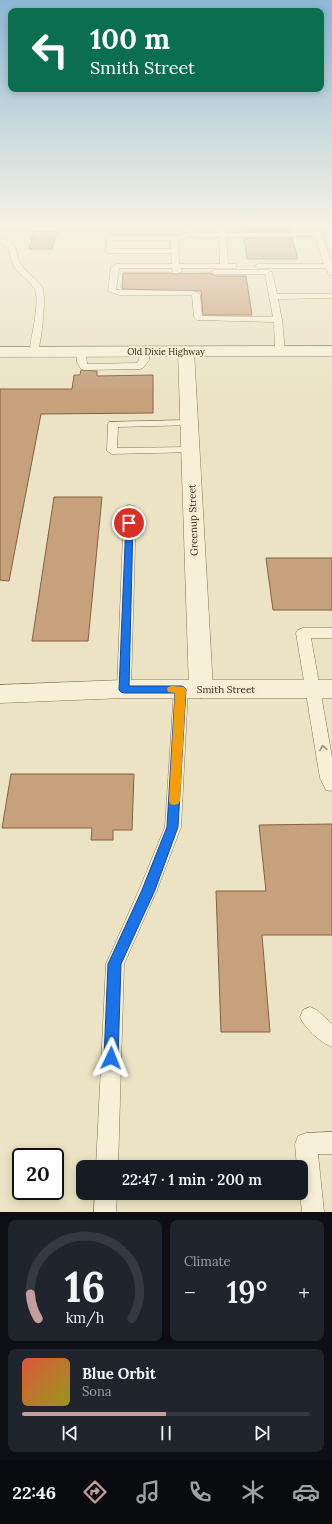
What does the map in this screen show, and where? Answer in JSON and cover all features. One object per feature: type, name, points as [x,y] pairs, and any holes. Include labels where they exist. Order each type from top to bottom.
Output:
[{"type":"street","name":"Greenup Street","points":[[186,351],[190,450],[191,689]]},
{"type":"street","name":"Old Dixie Highway","points":[[0,352],[332,351]]},
{"type":"street","name":"Smith Street","points":[[0,694],[191,689],[323,690]]},
{"type":"lane","points":[[32,281],[39,288],[40,298],[34,352]]},
{"type":"lane","points":[[113,281],[112,291],[119,293],[194,293],[196,294],[198,317],[200,318],[278,320]]},
{"type":"lane","points":[[270,281],[278,320],[280,351]]},
{"type":"lane","points":[[273,297],[332,296]]},
{"type":"lane","points":[[189,423],[113,424],[112,451],[190,450]]},
{"type":"lane","points":[[124,690],[130,508]]},
{"type":"lane","points":[[332,633],[303,633],[323,690],[328,778],[332,785]]},
{"type":"lane","points":[[107,1160],[115,964],[148,890],[173,827],[191,689]]},
{"type":"lane","points":[[310,1017],[332,1038]]},
{"type":"lane","points":[[313,1212],[306,1144],[332,1143]]},
{"type":"lane","points":[[105,1212],[106,1200]]},
{"type":"building","points":[[123,281],[247,281],[252,315],[203,315],[201,291],[122,289]]},
{"type":"building","points":[[81,370],[97,371],[97,376],[153,375],[153,413],[41,414],[9,581],[0,580],[0,389],[72,389],[74,375],[80,375]]},
{"type":"building","points":[[54,497],[102,497],[88,641],[32,641]]},
{"type":"building","points":[[266,558],[332,558],[332,610],[273,610]]},
{"type":"building","points":[[11,774],[134,774],[132,830],[113,830],[113,840],[91,840],[92,828],[2,828]]},
{"type":"building","points":[[332,824],[332,935],[262,935],[270,1032],[221,1032],[216,891],[266,891],[259,825]]},
{"type":"slow traffic","points":[[172,689],[181,689],[174,801]]},
{"type":"route","points":[[111,1058],[115,964],[148,890],[173,827],[181,689],[124,690],[129,523]]}]
